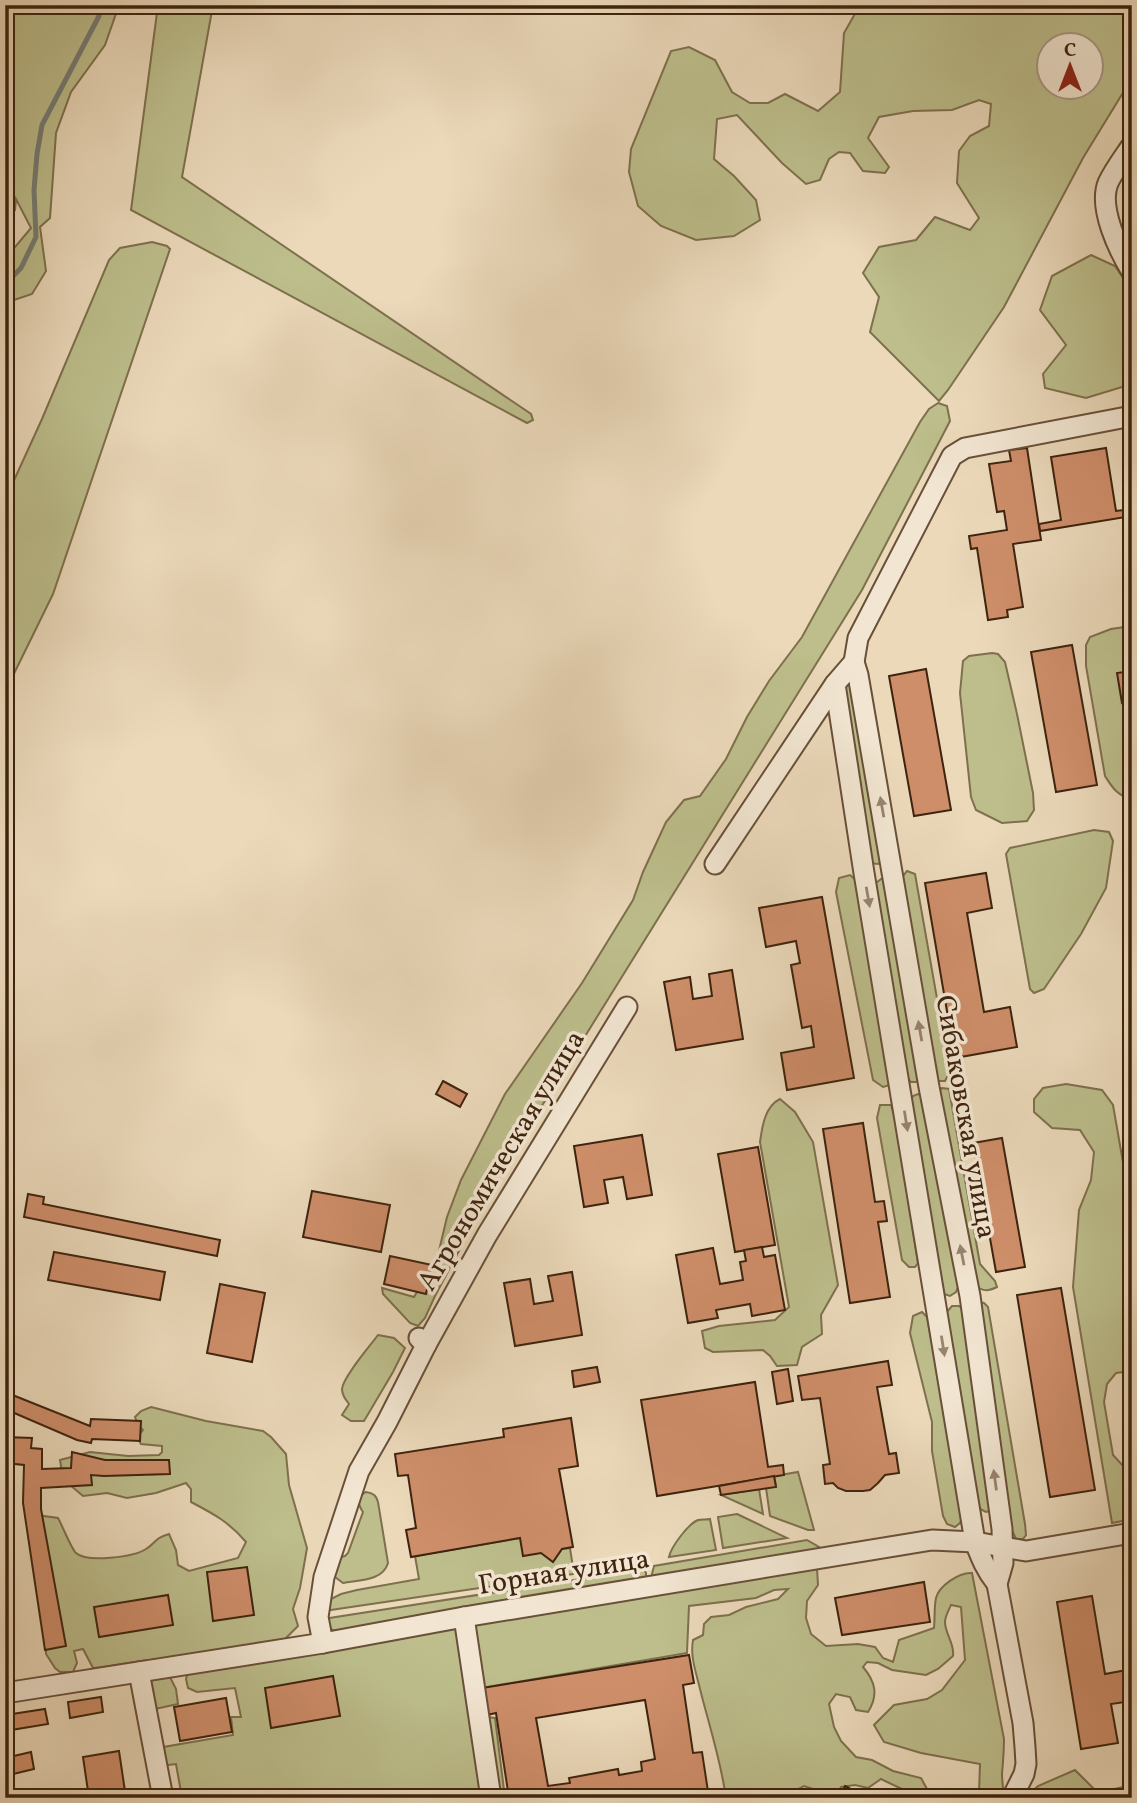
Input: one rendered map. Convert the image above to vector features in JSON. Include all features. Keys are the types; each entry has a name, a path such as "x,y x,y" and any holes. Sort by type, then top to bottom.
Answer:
{"street":[{"path":"1132,145 1108,185 1107,203 1111,229 1132,272"},
{"path":"715,864 835,684 854,662 858,638 952,456 965,448 1132,416"},
{"name":"Сибаковская улица","path":"854,662 929,1087 970,1296 1002,1529 1003,1563 997,1584 1023,1723 1026,1764 1012,1798"},
{"name":"Сибаковская улица","path":"835,684 975,1542 987,1571 997,1584"},
{"name":"Агрономическая улица","path":"323,1643 318,1617 324,1577 359,1471 387,1422 421,1340 627,1007"},
{"name":"Горная улица","path":"5,1693 323,1643 464,1617 932,1540 975,1542 1026,1552 1132,1532"},
{"path":"464,1617 491,1798"},
{"path":"139,1672 163,1798"}],"green space":[{"path":"9,5 119,5 105,45 71,92 56,133 50,218 40,227 46,271 32,294 5,303 5,259 31,228 16,199 15,210 11,215 5,215 5,11"},
{"path":"158,5 213,5 182,177 531,414 533,420 527,423 131,210"},
{"path":"860,5 1132,5 1132,78 1083,158 1004,307 939,401 870,332 879,297 863,273 879,247 916,240 935,217 970,230 979,218 957,183 959,151 970,136 989,126 991,104 979,100 952,110 913,111 879,117 868,138 889,167 885,173 863,171 850,153 839,152 829,159 820,180 806,184 782,163 737,115 717,119 714,159 756,200 760,220 734,236 696,240 661,226 638,206 629,172 631,149 671,51 689,47 715,60 732,92 750,103 768,103 785,94 818,111 840,92 844,33"},
{"path":"152,242 170,249 53,594 5,692 5,500 109,260 120,248"},
{"path":"1091,255 1115,266 1132,291 1132,384 1086,398 1045,388 1043,374 1066,345 1040,310 1052,276"},
{"path":"938,403 947,406 950,421 862,590 502,1170 425,1318 418,1326 410,1323 383,1294 382,1288 414,1297 437,1259 447,1217 461,1180 505,1094 582,983 633,900 666,822 684,800 700,796 726,759 769,681 802,637 920,422 929,409"},
{"path":"1132,626 1132,799 1119,793 1105,776 1086,666 1086,645 1090,637 1111,629"},
{"path":"998,654 1005,662 1017,714 1033,793 1034,810 1027,821 1002,823 976,810 971,797 960,693 963,661 969,656"},
{"path":"853,681 883,860 878,864 870,863 843,684"},
{"path":"1094,830 1109,832 1113,841 1106,888 1081,934 1044,989 1034,993 1030,989 1006,854 1010,848"},
{"path":"907,871 915,874 950,1072 945,1081 935,1081 900,880"},
{"path":"850,875 858,882 890,1085 883,1087 873,1080 836,892 839,878"},
{"path":"881,879 885,879 920,1079 916,1082 911,1082 907,1077 874,888"},
{"path":"1066,1084 1102,1090 1113,1105 1125,1174 1132,1179 1132,1371 1116,1373 1107,1384 1104,1402 1113,1455 1124,1467 1132,1466 1132,1519 1112,1523 1073,1287 1079,1210 1091,1180 1094,1152 1080,1130 1052,1128 1034,1112 1034,1099 1043,1088"},
{"path":"942,1088 949,1089 980,1264 997,1287 990,1290 982,1290 973,1285 938,1093"},
{"path":"918,1094 923,1096 959,1285 956,1292 950,1296 944,1294 911,1100"},
{"path":"780,1099 795,1112 813,1142 838,1285 821,1315 822,1334 802,1347 797,1365 777,1366 763,1350 713,1352 705,1348 702,1331 719,1326 775,1320 789,1307 760,1142 768,1112"},
{"path":"880,1105 891,1105 896,1122 918,1263 915,1267 909,1267 902,1260 877,1118"},
{"path":"978,1302 988,1307 1025,1524 1026,1535 1023,1539 1016,1539 1011,1528"},
{"path":"952,1306 963,1309 993,1510 986,1512 976,1503 945,1314"},
{"path":"922,1312 927,1317 964,1514 955,1527 947,1524 943,1516 932,1451 932,1422 910,1333 913,1316"},
{"path":"378,1335 394,1338 405,1348 364,1421 351,1421 342,1415 349,1404 342,1389 352,1370"},
{"path":"151,1407 206,1421 263,1431 286,1454 289,1485 307,1548 300,1588 293,1609 298,1626 282,1642 93,1668 83,1649 74,1651 77,1663 73,1672 60,1672 46,1654 46,1619 36,1515 58,1518 74,1551 90,1558 111,1558 140,1552 169,1534 176,1550 178,1565 189,1571 238,1558 246,1542 221,1519 191,1502 191,1489 186,1483 156,1493 127,1498 107,1493 83,1496 63,1479 60,1460 90,1452 128,1456 159,1455 162,1446 141,1444 137,1437 143,1430 135,1417"},
{"path":"798,1472 814,1530 770,1516 766,1488 776,1486 774,1476"},
{"path":"759,1489 763,1514 721,1495"},
{"path":"366,1492 374,1495 378,1502 388,1563 376,1576 343,1583 331,1574 338,1558 348,1553 363,1512 359,1498"},
{"path":"737,1514 787,1538 723,1548 718,1517"},
{"path":"710,1519 716,1550 669,1557 676,1542 690,1526 698,1520"},
{"path":"520,1538 562,1549 570,1548 574,1574 324,1611 327,1601 341,1594 419,1579 415,1556"},
{"path":"807,1540 819,1547 820,1551 653,1579 654,1566"},
{"path":"817,1568 818,1585 807,1601 806,1618 811,1634 826,1646 858,1644 875,1647 883,1658 893,1662 899,1640 934,1628 936,1598 941,1589 956,1577 972,1573 1004,1739 1003,1798 975,1798 979,1793 980,1764 921,1753 884,1742 874,1725 894,1705 927,1699 942,1690 965,1660 961,1607 951,1605 945,1622 953,1656 938,1669 926,1675 892,1670 878,1663 867,1662 863,1667 874,1688 874,1700 868,1712 856,1710 850,1697 836,1694 829,1704 834,1727 841,1741 856,1757 921,1778 927,1789 920,1798 906,1798 904,1790 881,1779 868,1788 855,1785 841,1787 834,1798 811,1798 813,1789 804,1786 781,1798 726,1798 694,1664 693,1640 703,1635 704,1624 711,1617 729,1615 746,1607 778,1599 788,1589 774,1590 756,1598 689,1606 687,1653 481,1688 487,1717 495,1718 505,1798 182,1798 176,1764 160,1766 150,1679 170,1677 176,1689 178,1704 155,1709 163,1747 233,1735 231,1717 241,1717 235,1688 197,1692 188,1688 188,1672"},
{"path":"644,1569 646,1580 335,1631 330,1629 323,1619"},
{"path":"1075,1770 1103,1798 1025,1798 1038,1786"},
{"path":"1132,1785 1132,1798 1113,1798 1105,1791"}],"building":[{"path":"1027,448 1041,540 1013,544 1023,607 1007,610 1008,617 988,620 977,548 971,549 969,536 1007,530 1004,511 997,512 989,464 1011,461 1009,450"},
{"path":"1106,448 1116,511 1132,509 1132,516 1040,531 1039,524 1061,520 1051,457"},
{"path":"1072,645 1097,785 1056,792 1031,652"},
{"path":"926,669 951,810 914,816 889,676"},
{"path":"1132,671 1132,701 1122,703 1117,673"},
{"path":"986,873 992,908 967,913 984,1012 1010,1007 1017,1047 955,1058 925,883"},
{"path":"822,897 854,1078 787,1090 781,1053 814,1047 811,1026 802,1028 791,965 800,963 796,941 766,947 759,908"},
{"path":"732,970 743,1039 676,1050 664,982 690,977 693,999 712,996 709,974"},
{"path":"443,1081 467,1094 460,1107 436,1094"},
{"path":"863,1123 875,1202 884,1201 887,1221 878,1222 890,1297 850,1303 823,1129"},
{"path":"642,1135 652,1195 627,1199 623,1177 604,1180 608,1203 584,1207 574,1146"},
{"path":"1002,1138 1025,1267 996,1272 973,1143"},
{"path":"758,1147 775,1245 735,1252 718,1154"},
{"path":"312,1191 390,1205 381,1252 303,1237"},
{"path":"28,1194 44,1197 43,1204 220,1240 217,1256 24,1217"},
{"path":"762,1247 764,1257 775,1255 785,1310 752,1316 750,1304 716,1310 718,1318 688,1323 676,1255 713,1248 720,1284 743,1280 740,1262 746,1261 744,1250"},
{"path":"54,1252 165,1272 160,1300 48,1280"},
{"path":"390,1256 432,1265 426,1294 384,1284"},
{"path":"572,1272 582,1335 515,1346 504,1283 530,1279 534,1304 553,1301 548,1276"},
{"path":"220,1284 265,1293 252,1362 207,1353"},
{"path":"1061,1288 1095,1490 1050,1497 1017,1295"},
{"path":"888,1361 892,1385 877,1387 889,1454 896,1453 899,1473 885,1475 870,1490 846,1491 833,1483 825,1484 823,1465 830,1464 820,1398 802,1400 798,1376"},
{"path":"597,1367 600,1382 574,1387 572,1371"},
{"path":"788,1369 793,1401 777,1404 772,1372"},
{"path":"755,1382 768,1467 783,1465 784,1475 657,1496 641,1400"},
{"path":"1132,1391 1132,1428 1130,1428 1124,1392"},
{"path":"5,1392 90,1426 91,1419 141,1421 140,1441 92,1439 91,1443 77,1440 5,1409"},
{"path":"571,1418 578,1466 559,1469 573,1547 562,1549 553,1562 541,1553 523,1556 520,1538 411,1557 406,1530 416,1528 408,1475 398,1476 395,1454 504,1437 503,1429"},
{"path":"5,1437 32,1438 31,1448 42,1449 42,1469 71,1468 72,1452 105,1460 169,1460 170,1474 91,1475 92,1485 41,1488 41,1509 66,1646 45,1650 23,1503 24,1465 5,1463"},
{"path":"774,1476 776,1487 721,1495 719,1486"},
{"path":"247,1567 254,1615 213,1621 207,1572"},
{"path":"924,1582 930,1622 842,1635 835,1598"},
{"path":"168,1595 173,1625 99,1637 94,1607"},
{"path":"1092,1596 1105,1674 1132,1669 1132,1701 1111,1704 1118,1743 1081,1749 1057,1602"},
{"path":"5,1597 14,1648 5,1649"},
{"path":"689,1655 694,1683 683,1685 693,1753 702,1752 709,1798 509,1798 496,1713 487,1715 482,1688","holes":["645,1700 655,1759 641,1762 642,1771 619,1775 618,1769 569,1778 570,1783 548,1786 536,1718"]},
{"path":"333,1676 340,1716 271,1728 265,1688"},
{"path":"101,1697 103,1712 70,1718 68,1702"},
{"path":"226,1698 232,1732 180,1741 174,1707"},
{"path":"45,1709 48,1724 5,1731 5,1715"},
{"path":"119,1751 126,1798 89,1798 83,1757"},
{"path":"31,1752 34,1769 5,1776 5,1758"},
{"path":"845,1786 867,1798 839,1798"}],"waterway":[{"path":"5,284 21,268 36,237 34,190 42,125 99,16 101,5"}]}
